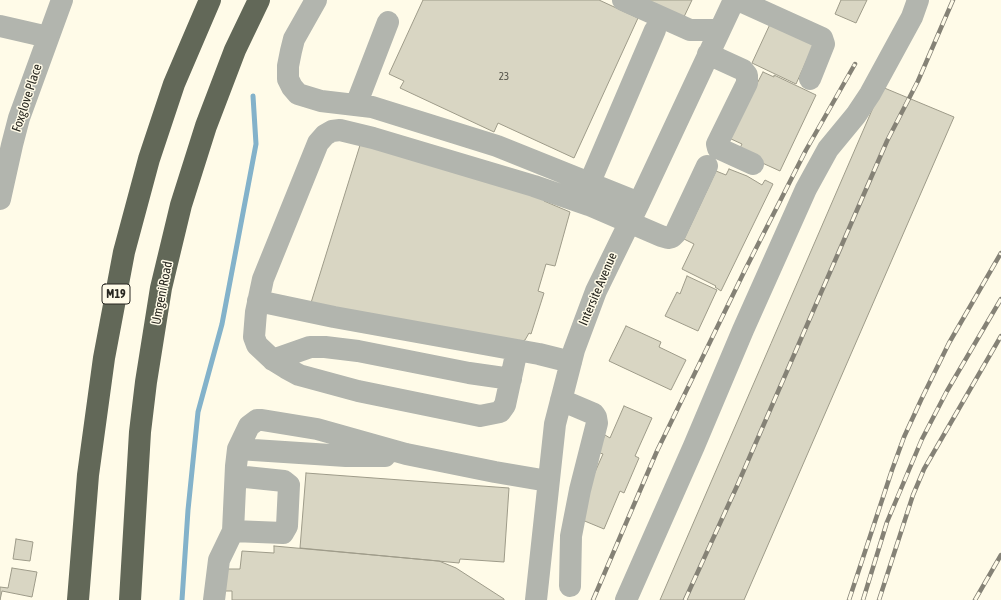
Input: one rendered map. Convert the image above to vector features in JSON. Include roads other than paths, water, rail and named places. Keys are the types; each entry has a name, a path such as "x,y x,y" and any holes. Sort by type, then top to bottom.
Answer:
{"highway":[{"name":"M19","path":"78,600 88,475 104,358 124,252 149,159 174,84 210,0"},
{"name":"Umgeni Road","path":"130,600 140,432 146,382 161,288 182,205 206,126 235,50 259,0"},
{"path":"140,432 140,600"}],"street":[{"name":"Foxglove Place","path":"0,199 19,118 62,0"},
{"path":"316,0 294,39 288,66 288,79 298,94 321,101 372,107 497,146 639,202"},
{"path":"622,0 690,30 720,30"},
{"name":"Intersite Avenue","path":"536,600 555,424 571,362 588,309 734,0"},
{"path":"738,0 822,38 824,44 810,79"},
{"path":"626,600 743,330 806,190 828,149 856,115 870,94 912,17 918,0"},
{"path":"356,105 388,22"},
{"path":"0,26 48,37"},
{"path":"590,182 655,30"},
{"path":"708,54 743,70 747,75 747,83 717,144 718,148 753,164"},
{"path":"517,350 505,405 500,412 480,416 358,392 299,375 273,360 257,345 254,337 256,312 263,279 318,143 325,135 332,131 340,130 373,138 534,186 589,205 668,238 675,234 707,166"},
{"path":"258,301 334,317 539,354 571,362"},
{"path":"273,360 310,347 325,347 358,351 511,379"},
{"path":"561,400 594,414 597,423 580,490 571,536 570,586"},
{"path":"214,600 221,552 231,537 233,531 238,449 249,426 253,422 262,420 317,429 406,454 548,481"},
{"path":"238,449 377,457 406,454"},
{"path":"233,531 283,533 286,526 289,485 284,481 236,476"}],"waterway":[{"path":"182,600 188,510 198,412 222,324 256,144 253,96"}],"railway":[{"path":"685,600 737,486 887,141 918,81 953,0"},
{"path":"593,600 657,451 745,270 806,150 855,64"},
{"path":"849,600 904,437 949,343 1001,253"},
{"path":"863,600 887,522 922,439 947,391 1001,299"},
{"path":"879,600 913,495 924,469 1001,336"},
{"path":"975,600 1001,555"}]}
